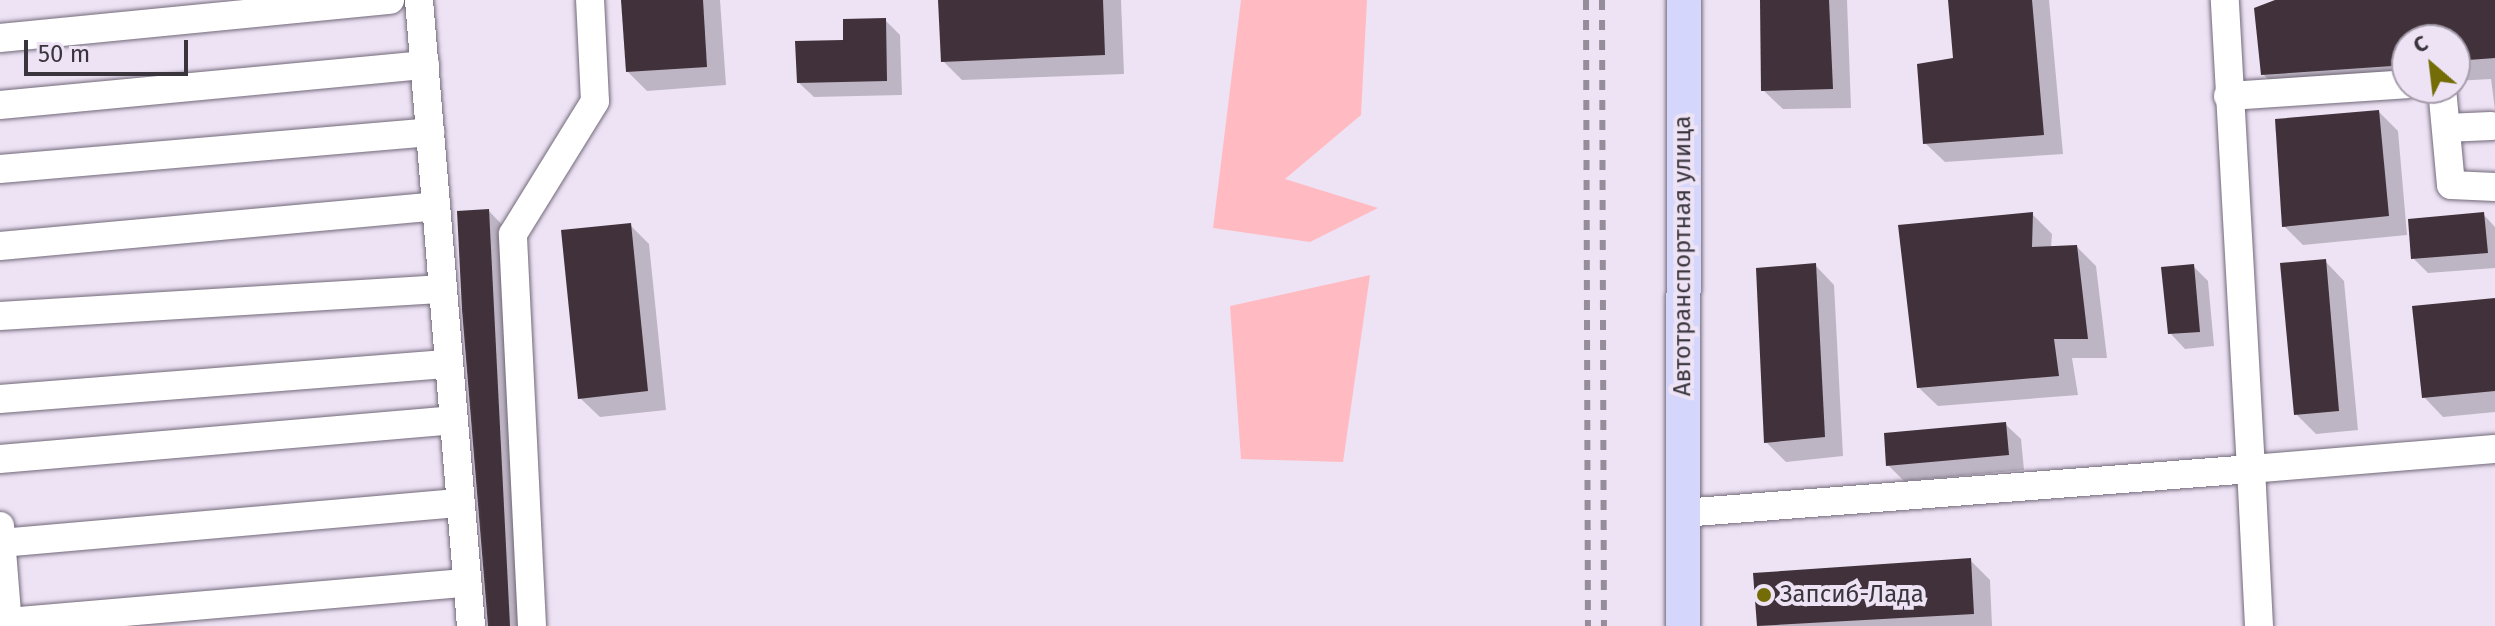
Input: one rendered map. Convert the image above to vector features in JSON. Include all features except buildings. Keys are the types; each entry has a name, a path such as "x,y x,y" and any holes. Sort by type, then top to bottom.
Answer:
{"main road":[{"name":"Автотранспортная улица","path":"1683,626 1684,0"}],"lane":[{"path":"0,38 390,0"},
{"path":"419,0 471,626"},
{"path":"532,626 513,234 595,101 590,0"},
{"path":"2225,0 2259,626"},
{"path":"0,105 425,65"},
{"path":"2228,96 2391,85"},
{"path":"2444,104 2451,185 2495,187"},
{"path":"2446,128 2491,126"},
{"path":"0,169 430,132"},
{"path":"0,246 436,206"},
{"path":"0,316 443,289"},
{"path":"0,399 449,364"},
{"path":"0,459 446,421"},
{"path":"1682,513 2495,449"},
{"path":"460,503 1,535 8,624 467,583"}],"shaded area":[{"path":"1241,0 1367,0 1361,115 1285,179 1378,208 1310,242 1213,228"},
{"path":"1370,275 1343,462 1241,459 1230,306"}],"railway":[{"path":"1586,0 1588,626"},
{"path":"1602,0 1604,626"}],"place":[{"name":"Запсиб-Лада","path":"1764,595"}]}
